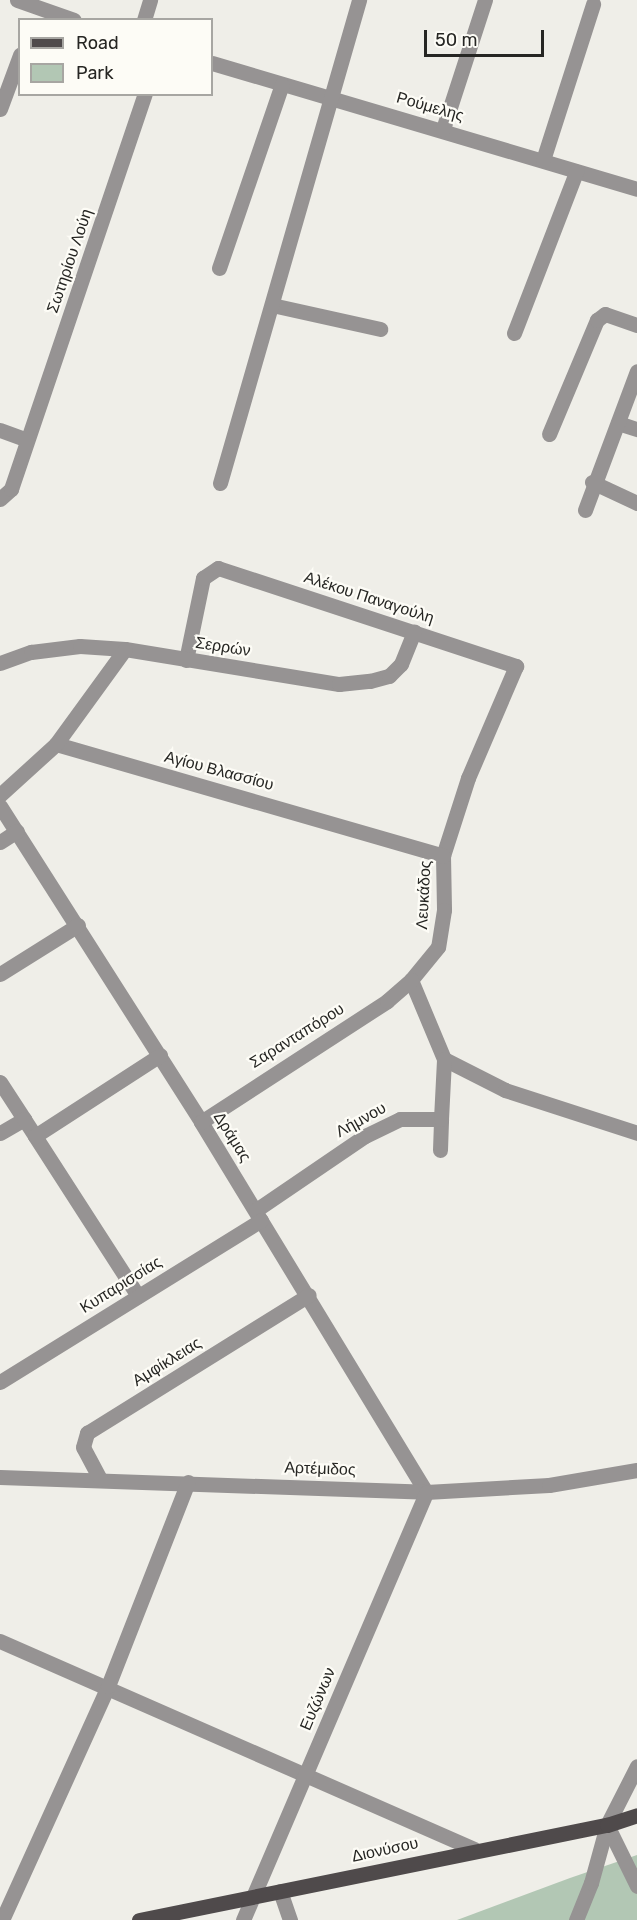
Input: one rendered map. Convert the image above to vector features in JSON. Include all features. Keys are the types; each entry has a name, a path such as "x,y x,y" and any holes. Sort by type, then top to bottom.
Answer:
{"main road":[{"name":"Διονύσου","path":"140,1920 474,1849 607,1825 637,1815"}],"street":[{"path":"16,0 34,13 63,18"},
{"path":"145,18 150,0"},
{"path":"220,483 359,0"},
{"path":"443,129 485,0"},
{"path":"543,160 594,4"},
{"path":"0,109 18,60"},
{"name":"Ρούμελης","path":"213,63 443,129 637,189"},
{"path":"219,268 282,84"},
{"name":"Σωτηρίου Λούη","path":"0,499 11,489 25,438 85,276 144,96"},
{"path":"514,333 576,172"},
{"path":"272,305 380,329"},
{"path":"549,434 597,320 604,314 637,325"},
{"path":"585,510 592,482 618,423 637,371"},
{"path":"618,423 637,429"},
{"path":"0,430 25,438"},
{"path":"592,482 637,503"},
{"name":"Αλέκου Παναγούλη","path":"186,660 203,578 210,571 218,568 516,666"},
{"name":"Σερρών","path":"0,663 31,652 61,648 125,649 339,684 370,681 389,676 401,664 414,631"},
{"path":"0,795 56,744 125,649"},
{"name":"Λευκάδος","path":"411,980 438,947 444,910 443,856 468,778 516,666"},
{"name":"Αγίου Βλασσίου","path":"56,744 298,811 443,856"},
{"name":"Δράμας","path":"0,806 160,1055 309,1296 426,1492"},
{"path":"0,842 17,831"},
{"path":"0,974 78,925"},
{"path":"411,980 444,1059 440,1150"},
{"name":"Σαρανταπόρου","path":"201,1122 387,1001 411,980"},
{"path":"35,1136 160,1055"},
{"path":"444,1059 505,1090 637,1133"},
{"path":"0,1082 138,1296"},
{"path":"0,1132 24,1119"},
{"name":"Λήμνου","path":"259,1215 365,1136 400,1119 441,1119"},
{"name":"Κυπαρισσίας","path":"0,1382 138,1296 259,1215"},
{"name":"Αμφίκλειας","path":"100,1479 83,1446 87,1433 309,1296"},
{"name":"Αρτέμιδος","path":"0,1477 426,1492 549,1485 637,1470"},
{"path":"2,1920 108,1686 188,1482"},
{"name":"Ευζώνων","path":"243,1920 426,1492"},
{"path":"0,1641 108,1686 474,1849"},
{"path":"576,1920 591,1883 607,1825 637,1766"},
{"path":"607,1825 637,1886"},
{"path":"280,1891 290,1920"}],"green space":[{"path":"637,1855 637,1920 457,1920 570,1878"}]}
